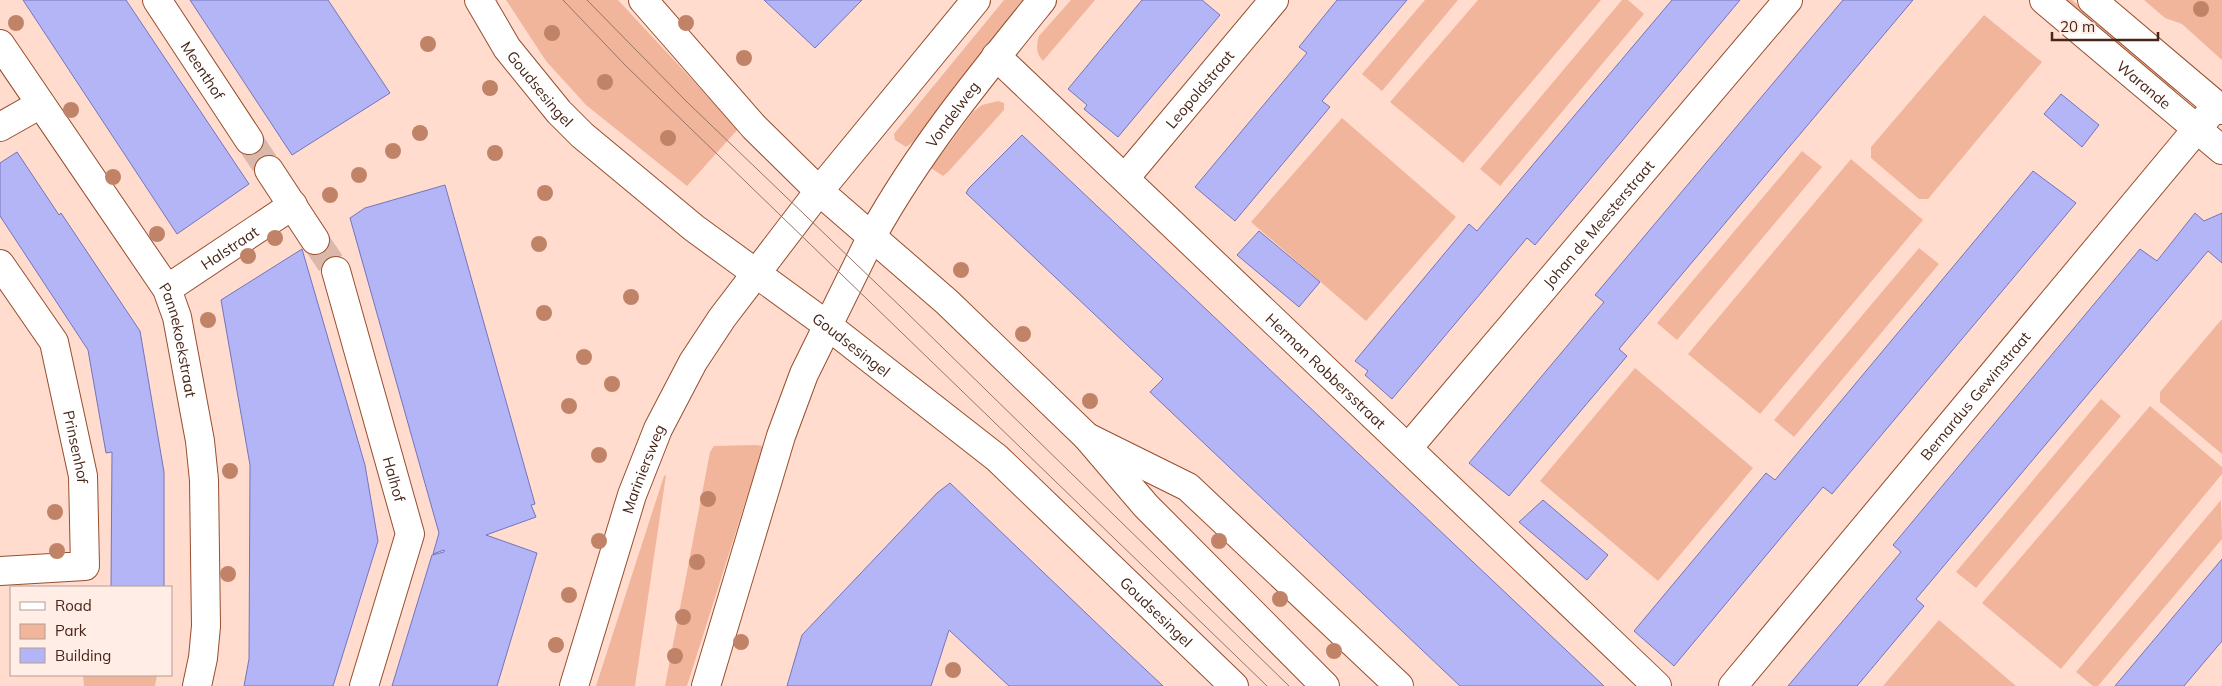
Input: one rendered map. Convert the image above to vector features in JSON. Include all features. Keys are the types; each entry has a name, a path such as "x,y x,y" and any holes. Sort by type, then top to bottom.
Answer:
{"street":[{"name":"Meenthof","path":"157,0 249,140"},
{"name":"Goudsesingel","path":"479,0 507,48 538,87 582,135 694,228 827,325 997,458 1234,686"},
{"path":"643,0 754,127 819,190 947,302 1087,437 1146,506 1325,686"},
{"name":"Vondelweg","path":"827,325 899,187 996,56 1042,0"},
{"name":"Leopoldstraat","path":"1124,178 1274,0"},
{"name":"Johan de Meesterstraat","path":"1408,448 1788,0"},
{"name":"Warande","path":"2044,0 2222,150"},
{"name":"Warande","path":"2092,0 2219,108"},
{"path":"819,190 965,4"},
{"name":"Pannekoekstraat","path":"0,44 39,105 167,289 177,317 200,441 204,480 206,626 198,686"},
{"name":"Herman Robbersstraat","path":"996,56 1657,686"},
{"path":"0,127 39,105"},
{"name":"Bernardus Gewinstraat","path":"1733,686 2197,129 2219,108"},
{"path":"269,170 315,240"},
{"name":"Mariniersweg","path":"574,686 632,495 658,429 693,362 722,318 819,190"},
{"name":"Halstraat","path":"167,289 293,205"},
{"name":"Prinsenhof","path":"0,264 54,342 83,476 85,566 0,571"},
{"name":"Halhof","path":"336,271 410,534 364,686"},
{"path":"706,686 781,436 804,374 827,325"},
{"path":"1087,437 1188,487 1400,686"}],"green space":[{"path":"506,0 618,0 738,129 687,186 586,105 546,61"},
{"path":"1004,0 1026,0 913,142 906,147 895,140 894,134"},
{"path":"1071,0 1095,0 1043,61 1037,49 1039,36"},
{"path":"1425,0 1458,0 1382,91 1362,74"},
{"path":"1478,0 1601,0 1463,163 1390,102"},
{"path":"1622,0 1628,0 1644,14 1500,186 1480,169"},
{"path":"2058,0 2072,0 2173,85 2176,90 2174,93"},
{"path":"2144,0 2222,0 2222,60 2182,24 2165,18"},
{"path":"1984,15 2042,62 1928,199 1919,199 1871,158 1871,147"},
{"path":"998,101 1004,103 1004,110 948,172 943,176 931,168 973,112 982,105"},
{"path":"1342,118 1456,217 1366,321 1251,222"},
{"path":"1802,151 1822,167 1677,340 1657,323"},
{"path":"1851,159 1923,220 1760,414 1688,354"},
{"path":"1919,248 1939,264 1794,437 1774,420"},
{"path":"2222,319 2222,454 2160,402 2160,392"},
{"path":"1635,368 1753,468 1658,581 1540,481"},
{"path":"2101,399 2121,416 1976,588 1956,572"},
{"path":"2150,406 2222,467 2222,474 2061,669 1982,603"},
{"path":"714,446 763,446 687,686 665,686 710,452"},
{"path":"666,475 635,686 596,686 664,476"},
{"path":"2221,500 2222,539 2098,686 2093,686 2076,672"},
{"path":"1939,620 2016,686 1883,686"},
{"path":"83,676 157,676 155,686 84,686"}],"building":[{"path":"23,0 126,0 249,184 177,234"},
{"path":"190,0 328,0 390,93 292,155"},
{"path":"764,0 862,0 815,48"},
{"path":"1142,0 1202,0 1220,15 1118,137 1084,109 1087,105 1068,89"},
{"path":"1337,0 1407,0 1322,101 1330,107 1235,221 1195,187 1307,53 1299,47"},
{"path":"1672,0 1740,0 1535,245 1527,238 1392,399 1365,375 1368,371 1355,361 1469,224 1477,231"},
{"path":"1843,0 1913,0 1619,349 1627,356 1509,496 1469,463 1604,302 1595,295"},
{"path":"2061,94 2099,125 2082,147 2044,114"},
{"path":"1022,135 1604,686 1460,686 1150,392 1163,379 966,193"},
{"path":"17,152 59,215 61,213 140,331 164,472 164,586 111,586 112,452 106,453 88,350 0,216 0,163"},
{"path":"2033,171 2076,203 1832,494 1823,487 1674,666 1634,631 1766,473 1775,480"},
{"path":"445,185 535,504 531,505 536,517 486,535 537,553 497,686 392,686 432,555 444,552 444,550 433,554 439,533 350,218 365,208"},
{"path":"2195,213 2204,221 2222,213 2222,263 2208,251 1916,599 1924,606 1857,686 1788,686 1901,552 1893,545 2140,249 2157,261"},
{"path":"1259,231 1320,282 1299,307 1237,255"},
{"path":"302,249 365,465 378,541 333,686 244,686 249,659 250,465 221,300"},
{"path":"950,483 1163,686 1009,686 949,630 931,686 787,686 802,635 937,493"},
{"path":"1543,500 1608,555 1587,580 1519,522"},
{"path":"2222,559 2222,641 2184,686 2115,686"}],"tunnel":[{"path":"249,140 269,170"},
{"path":"315,240 336,271"}],"tram line":[{"path":"563,0 626,66 1267,686"},
{"path":"587,0 687,102 901,307 1289,686"}]}
